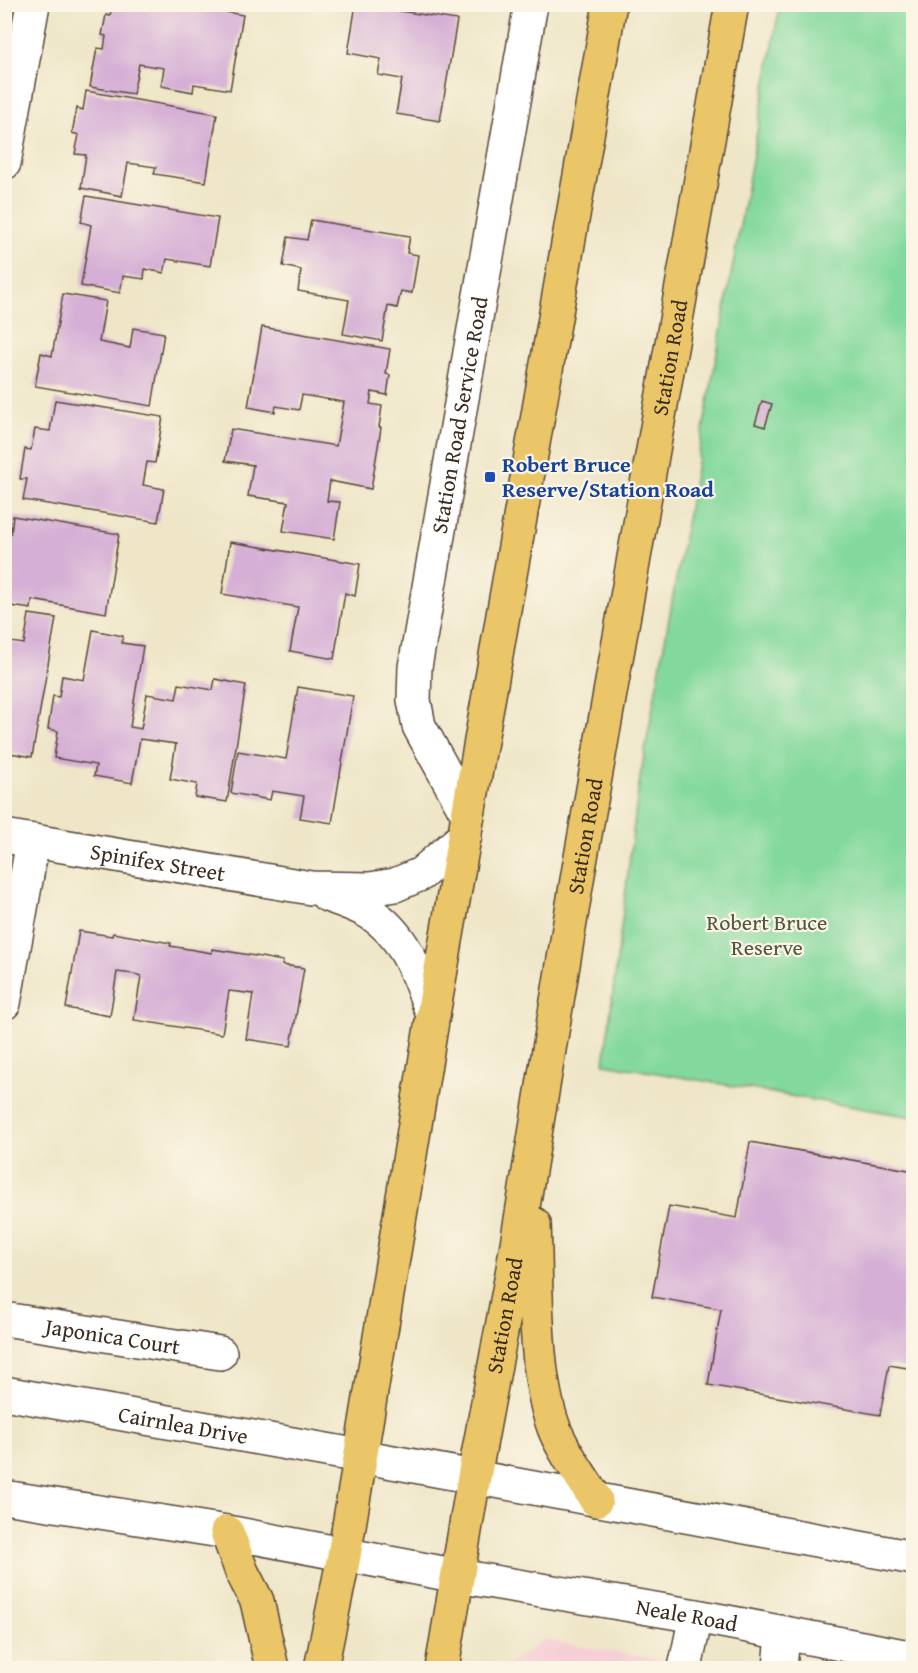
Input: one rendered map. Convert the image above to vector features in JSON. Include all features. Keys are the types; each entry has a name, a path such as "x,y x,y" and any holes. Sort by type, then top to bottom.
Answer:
{"main road":[{"path":"321,1668 344,1556 433,1015 610,4"},
{"name":"Station Road","path":"442,1668 580,862 732,4"},
{"path":"531,1157 540,1356 547,1398 555,1429 596,1500"},
{"path":"227,1532 256,1601 272,1668"}],"street":[{"path":"4,163 33,4"},
{"name":"Station Road Service Road","path":"466,826 419,726 414,700 415,667 531,4"},
{"name":"Spinifex Street","path":"19,838 311,888 370,889 395,885 421,874 466,826"},
{"path":"4,1003 19,838"},
{"name":"Spinifex Street","path":"311,888 370,913 392,930 412,961 433,1015"},
{"name":"Japonica Court","path":"14,1321 220,1353"},
{"name":"Cairnlea Drive","path":"4,1393 474,1477"},
{"path":"474,1477 914,1558"},
{"path":"4,1497 227,1532 344,1556"},
{"name":"Neale Road","path":"344,1556 696,1616 914,1658"},
{"path":"685,1668 696,1616"},
{"path":"780,1668 783,1634"}],"shaded area":[{"path":"543,1640 711,1668 504,1668"}],"green space":[{"name":"Robert Bruce Reserve","path":"780,5 913,5 913,1117 604,1064 639,784"}],"building":[{"path":"112,4 180,4 243,15 230,90 194,84 193,92 161,86 164,68 139,64 133,94 90,87 97,48 104,49 106,36 102,35 106,15 110,16"},
{"path":"356,4 457,20 440,121 396,114 402,79 378,75 381,59 348,53"},
{"path":"401,4 447,4 445,13"},
{"path":"86,91 217,114 206,182 154,174 156,167 128,163 122,196 81,188 86,155 75,154 79,135 72,133 77,108 83,110"},
{"path":"86,196 218,218 210,266 167,259 164,273 145,269 144,279 123,276 120,293 81,286 91,225 81,222"},
{"path":"311,220 410,236 407,253 418,255 412,293 401,291 397,308 388,306 382,341 343,334 349,300 298,291 301,270 283,266 288,237 307,240"},
{"path":"63,294 106,301 99,342 130,348 133,328 164,333 152,406 35,386 41,353 52,356"},
{"path":"262,327 390,349 386,374 390,375 387,395 372,392 370,404 382,406 379,427 381,428 371,489 330,481 327,501 340,502 334,539 283,531 288,502 248,496 253,465 225,461 231,429 336,446 344,402 302,395 299,410 276,406 275,412 248,407"},
{"path":"55,400 163,417 155,463 147,462 143,485 164,489 158,522 23,500 27,479 20,479 25,449 31,450 35,429 50,431"},
{"path":"762,401 772,404 765,427 755,424"},
{"path":"13,516 119,534 106,613 32,600 31,609 4,605 4,567 7,551 4,550 4,531 11,533"},
{"path":"230,542 360,564 355,596 345,593 334,659 290,651 298,607 222,594"},
{"path":"29,614 56,618 32,757 10,753 10,759 4,758 4,641 24,644"},
{"path":"93,630 123,636 122,643 143,646 130,727 141,729 147,694 176,699 179,684 213,690 215,679 246,685 227,802 195,797 197,784 170,779 176,744 140,739 132,783 94,776 96,765 54,758 58,731 48,729 53,696 59,697 62,676 84,680"},
{"path":"298,687 353,696 332,823 300,818 304,796 272,791 270,800 231,793 238,751 286,759"},
{"path":"79,931 112,936 113,933 212,953 212,949 244,954 283,961 282,965 304,968 291,1046 246,1039 253,994 229,991 222,1034 134,1020 141,976 134,974 117,972 110,1016 66,1008"},
{"path":"750,1142 914,1171 914,1369 889,1365 880,1415 708,1385 721,1309 652,1297 669,1206 737,1218"}],"place":[{"name":"Robert Bruce Reserve/Station Road","path":"490,477"}]}
